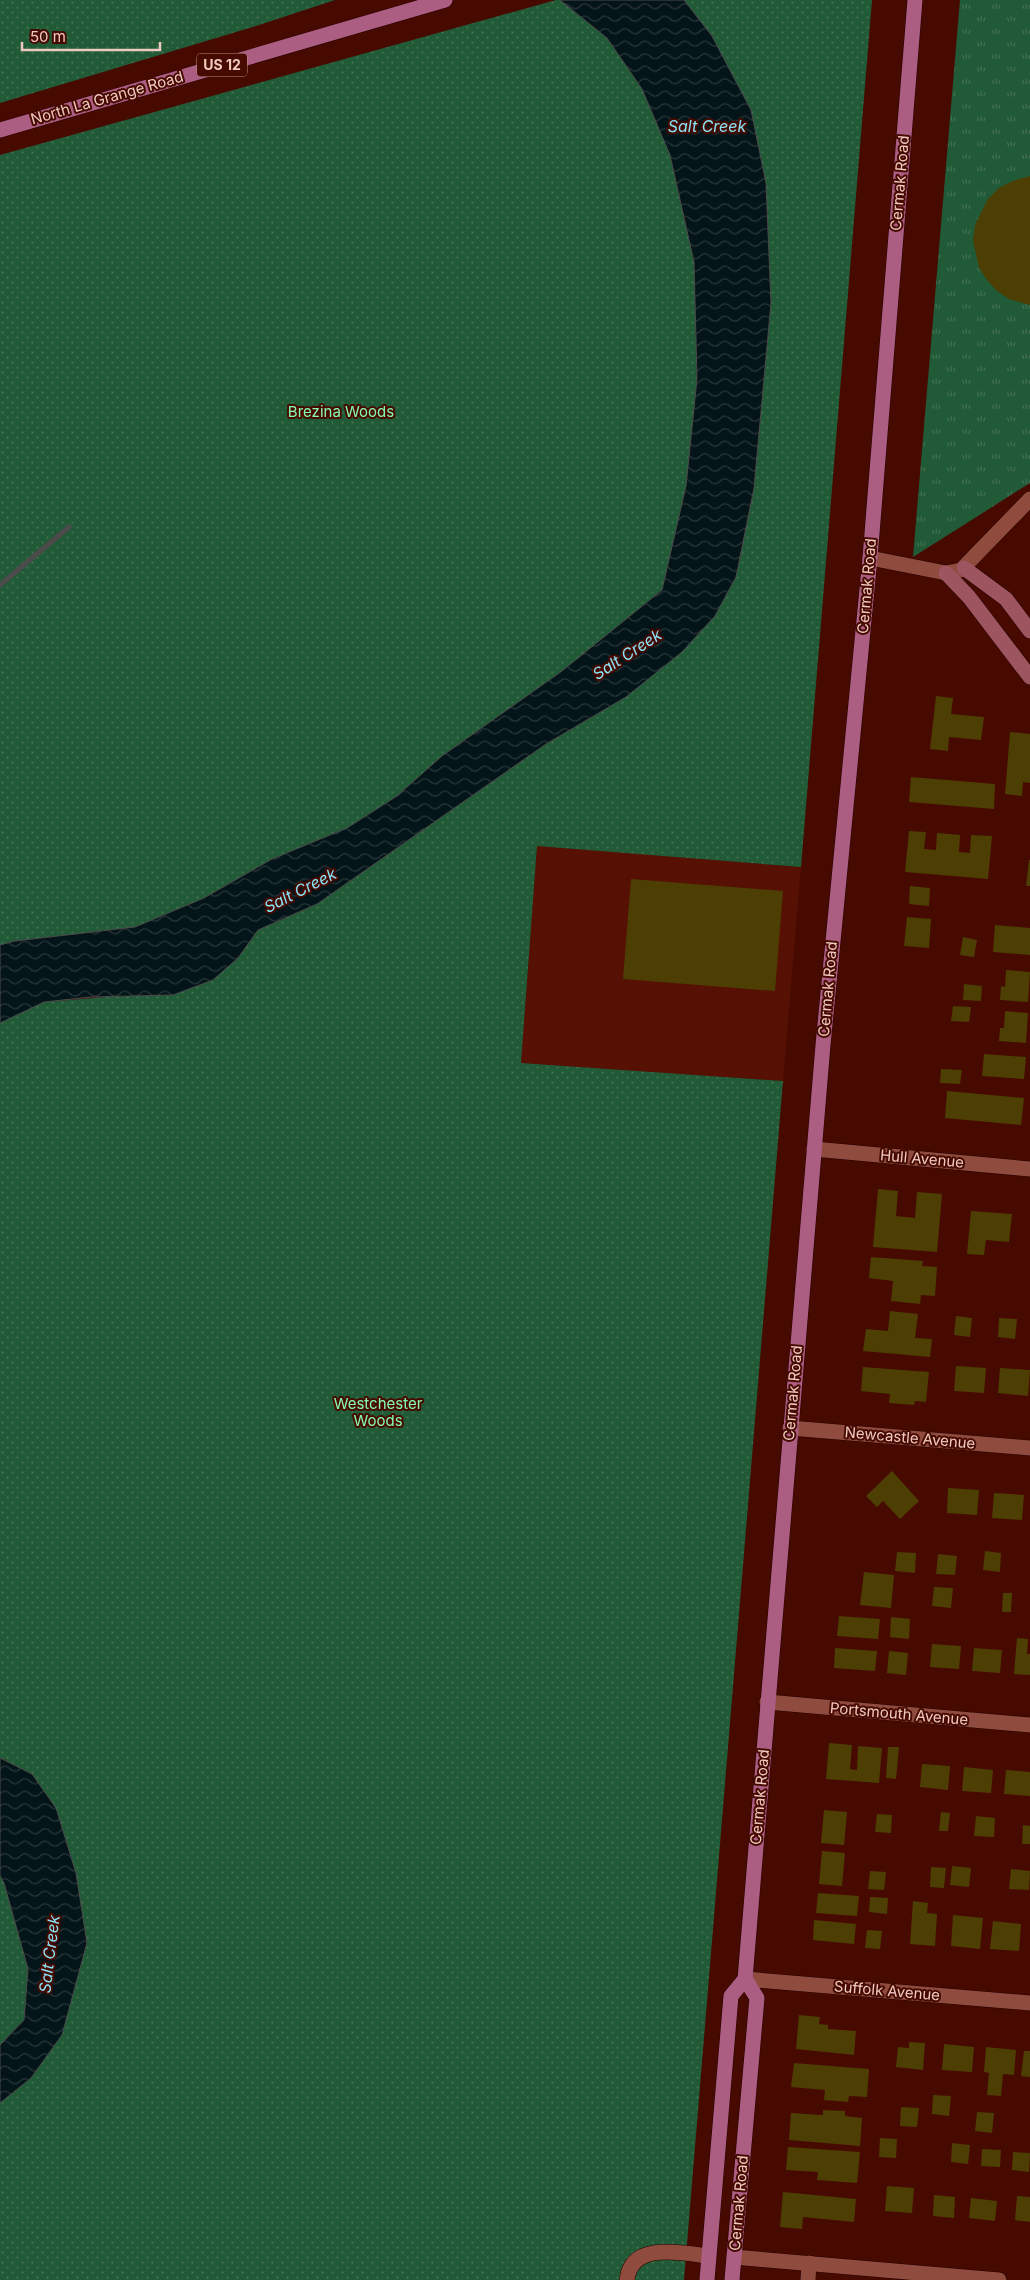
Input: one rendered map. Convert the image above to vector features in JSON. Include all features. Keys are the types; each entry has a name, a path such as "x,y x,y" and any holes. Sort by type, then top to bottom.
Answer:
{"main road":[{"name":"North La Grange Road","path":"0,130 445,0"},
{"name":"Cermak Road","path":"707,2280 731,1996 745,1979 814,1149 870,558 915,0"},
{"name":"Cermak Road","path":"732,2280 757,1998 745,1979"}],"street":[{"path":"870,558 946,573 964,568 1030,499"},
{"path":"964,568 1006,599 1030,631"},
{"path":"946,573 969,597 1030,676"},
{"name":"Hull Avenue","path":"814,1149 1030,1169"},
{"name":"Newcastle Avenue","path":"790,1428 1030,1448"},
{"name":"Portsmouth Avenue","path":"767,1702 1030,1725"},
{"name":"Suffolk Avenue","path":"745,1979 1030,2003"},
{"name":"Cermak Road","path":"628,2280 628,2274 637,2259 654,2252 670,2251 708,2256"},
{"path":"734,2257 1000,2280"},
{"path":"808,2280 809,2263"}],"shaded area":[{"path":"537,845 801,867 783,1081 521,1063"}],"green space":[{"path":"0,0 335,0 256,26 0,103"},
{"name":"Brezina Woods","path":"560,0 607,38 642,89 670,155 694,262 697,379 686,486 662,590 562,671 442,756 397,796 347,828 272,859 204,898 135,927 15,941 0,945 0,155"},
{"name":"Westchester Woods","path":"684,0 872,0 801,867 537,846 521,1063 783,1081 684,2280 0,2280 0,2103 31,2078 87,1943 81,1910 6,1760 0,1758 0,1023 44,1002 132,995 238,958 258,930 317,904 546,744 626,697 736,577 754,488 771,303 766,183 712,36"},
{"path":"960,0 1030,0 1030,483 913,557"},
{"path":"0,1876 4,1883 28,1969 24,2020 0,2045"}],"water":[{"name":"Salt Creek","path":"560,0 684,0 712,36 751,110 766,183 771,303 754,488 736,577 715,616 682,652 626,697 546,744 317,904 258,930 238,958 213,980 173,995 91,997 44,1002 0,1023 0,945 15,941 135,927 204,898 272,859 347,828 397,796 442,756 562,671 662,590 686,486 697,379 694,262 670,155 642,89 607,38"},
{"name":"Salt Creek","path":"0,1758 32,1774 56,1808 76,1873 87,1943 62,2035 31,2078 0,2103 0,2045 24,2020 28,1969 4,1883 0,1876"}],"building":[{"path":"1030,176 1030,305 1009,299 997,291 987,280 979,268 973,240 975,225 988,199 999,188"},
{"path":"936,696 953,698 951,714 984,717 981,740 949,737 948,751 930,749"},
{"path":"1010,732 1030,734 1030,783 1023,782 1022,796 1005,794"},
{"path":"911,777 995,784 994,809 909,802"},
{"path":"909,831 926,832 924,849 936,850 937,833 960,835 959,852 970,853 971,835 992,836 988,879 905,872"},
{"path":"1029,860 1030,886 1026,886"},
{"path":"631,879 783,891 775,991 623,979"},
{"path":"910,886 930,888 929,906 909,904"},
{"path":"907,917 931,919 929,948 904,946"},
{"path":"995,925 1030,928 1030,955 993,952"},
{"path":"963,937 977,940 974,957 960,955"},
{"path":"1006,970 1030,972 1028,1002 1000,1000 1001,986 1005,987"},
{"path":"964,984 982,986 981,1001 963,1000"},
{"path":"953,1006 971,1007 969,1022 951,1021"},
{"path":"1005,1011 1028,1013 1026,1043 999,1041 1000,1028 1004,1028"},
{"path":"984,1054 1026,1057 1024,1079 982,1076"},
{"path":"941,1069 962,1070 960,1084 940,1083"},
{"path":"947,1091 1024,1098 1021,1125 945,1118"},
{"path":"878,1189 898,1191 896,1216 915,1218 917,1192 942,1194 937,1252 873,1247"},
{"path":"971,1211 1012,1214 1009,1242 986,1240 984,1255 967,1254"},
{"path":"871,1257 923,1261 922,1266 937,1267 935,1296 921,1295 920,1304 891,1301 893,1281 869,1278"},
{"path":"890,1311 918,1314 915,1338 932,1339 930,1357 863,1351 866,1329 888,1331"},
{"path":"956,1316 972,1318 970,1337 954,1335"},
{"path":"999,1318 1017,1319 1015,1339 998,1337"},
{"path":"956,1366 986,1368 984,1393 954,1391"},
{"path":"863,1367 929,1372 926,1402 915,1401 914,1405 889,1403 890,1394 861,1391"},
{"path":"1000,1368 1030,1370 1028,1396 998,1393"},
{"path":"892,1471 919,1501 900,1519 883,1501 877,1507 866,1496"},
{"path":"948,1488 979,1490 977,1515 947,1513"},
{"path":"994,1493 1024,1495 1022,1520 992,1518"},
{"path":"985,1551 1001,1553 1000,1572 983,1570"},
{"path":"897,1552 916,1553 915,1573 895,1571"},
{"path":"938,1554 957,1556 955,1575 936,1574"},
{"path":"864,1572 894,1575 891,1608 860,1605"},
{"path":"934,1587 953,1588 951,1608 932,1606"},
{"path":"1003,1593 1012,1593 1011,1612 1002,1612"},
{"path":"839,1616 880,1619 878,1639 837,1636"},
{"path":"891,1617 910,1619 909,1639 890,1637"},
{"path":"1017,1638 1028,1639 1027,1654 1030,1654 1030,1675 1014,1674"},
{"path":"932,1644 961,1646 959,1669 930,1667"},
{"path":"835,1648 877,1651 875,1671 834,1668"},
{"path":"974,1648 1002,1650 1000,1673 972,1671"},
{"path":"889,1651 908,1653 906,1675 887,1673"},
{"path":"829,1743 852,1745 850,1769 857,1770 858,1746 882,1748 879,1783 826,1779"},
{"path":"888,1747 899,1747 896,1779 886,1778"},
{"path":"922,1764 950,1766 948,1790 920,1787"},
{"path":"964,1767 993,1770 991,1793 962,1791"},
{"path":"1006,1770 1030,1772 1030,1796 1004,1794"},
{"path":"824,1810 847,1812 844,1845 821,1843"},
{"path":"941,1812 950,1813 948,1831 939,1831"},
{"path":"877,1814 892,1815 891,1833 875,1832"},
{"path":"976,1816 995,1818 994,1837 974,1836"},
{"path":"1023,1825 1030,1826 1030,1844 1022,1844"},
{"path":"822,1851 845,1853 842,1886 819,1884"},
{"path":"952,1866 971,1868 969,1887 950,1885"},
{"path":"931,1867 946,1868 944,1888 930,1887"},
{"path":"1011,1869 1030,1871 1029,1890 1009,1889"},
{"path":"870,1871 886,1872 884,1890 868,1889"},
{"path":"818,1893 859,1896 857,1916 816,1913"},
{"path":"870,1897 888,1898 887,1914 869,1912"},
{"path":"913,1901 928,1903 927,1913 937,1914 935,1946 910,1944"},
{"path":"953,1915 983,1918 980,1949 951,1946"},
{"path":"814,1920 856,1924 854,1944 813,1940"},
{"path":"993,1921 1021,1924 1019,1951 990,1949"},
{"path":"867,1930 882,1931 880,1949 865,1948"},
{"path":"799,2015 820,2017 819,2024 828,2025 828,2029 856,2031 854,2055 796,2049"},
{"path":"909,2042 925,2043 923,2070 896,2067 898,2047 909,2048"},
{"path":"944,2044 974,2047 972,2072 942,2070"},
{"path":"986,2047 1016,2050 1014,2075 1003,2074 1001,2096 987,2095 989,2073 984,2072"},
{"path":"1024,2051 1030,2051 1030,2077 1021,2076"},
{"path":"794,2063 869,2069 867,2097 849,2096 848,2102 824,2100 825,2090 791,2087"},
{"path":"933,2095 951,2096 949,2116 932,2114"},
{"path":"901,2107 919,2108 917,2127 900,2126"},
{"path":"823,2110 845,2111 845,2116 862,2118 860,2146 789,2140 791,2113 823,2115"},
{"path":"977,2112 994,2113 992,2133 975,2131"},
{"path":"880,2138 897,2139 896,2158 879,2157"},
{"path":"952,2143 970,2145 968,2164 951,2162"},
{"path":"788,2147 860,2152 857,2183 817,2180 818,2172 786,2170"},
{"path":"982,2149 1001,2150 1000,2167 981,2166"},
{"path":"1013,2152 1030,2153 1029,2172 1012,2170"},
{"path":"887,2186 914,2188 912,2213 885,2211"},
{"path":"783,2192 856,2199 854,2222 803,2217 802,2229 780,2227"},
{"path":"934,2195 955,2197 954,2218 933,2216"},
{"path":"1017,2196 1030,2197 1030,2222 1015,2220"},
{"path":"971,2198 997,2201 995,2221 969,2218"}],"waterway":[{"path":"0,585 69,527"}]}
